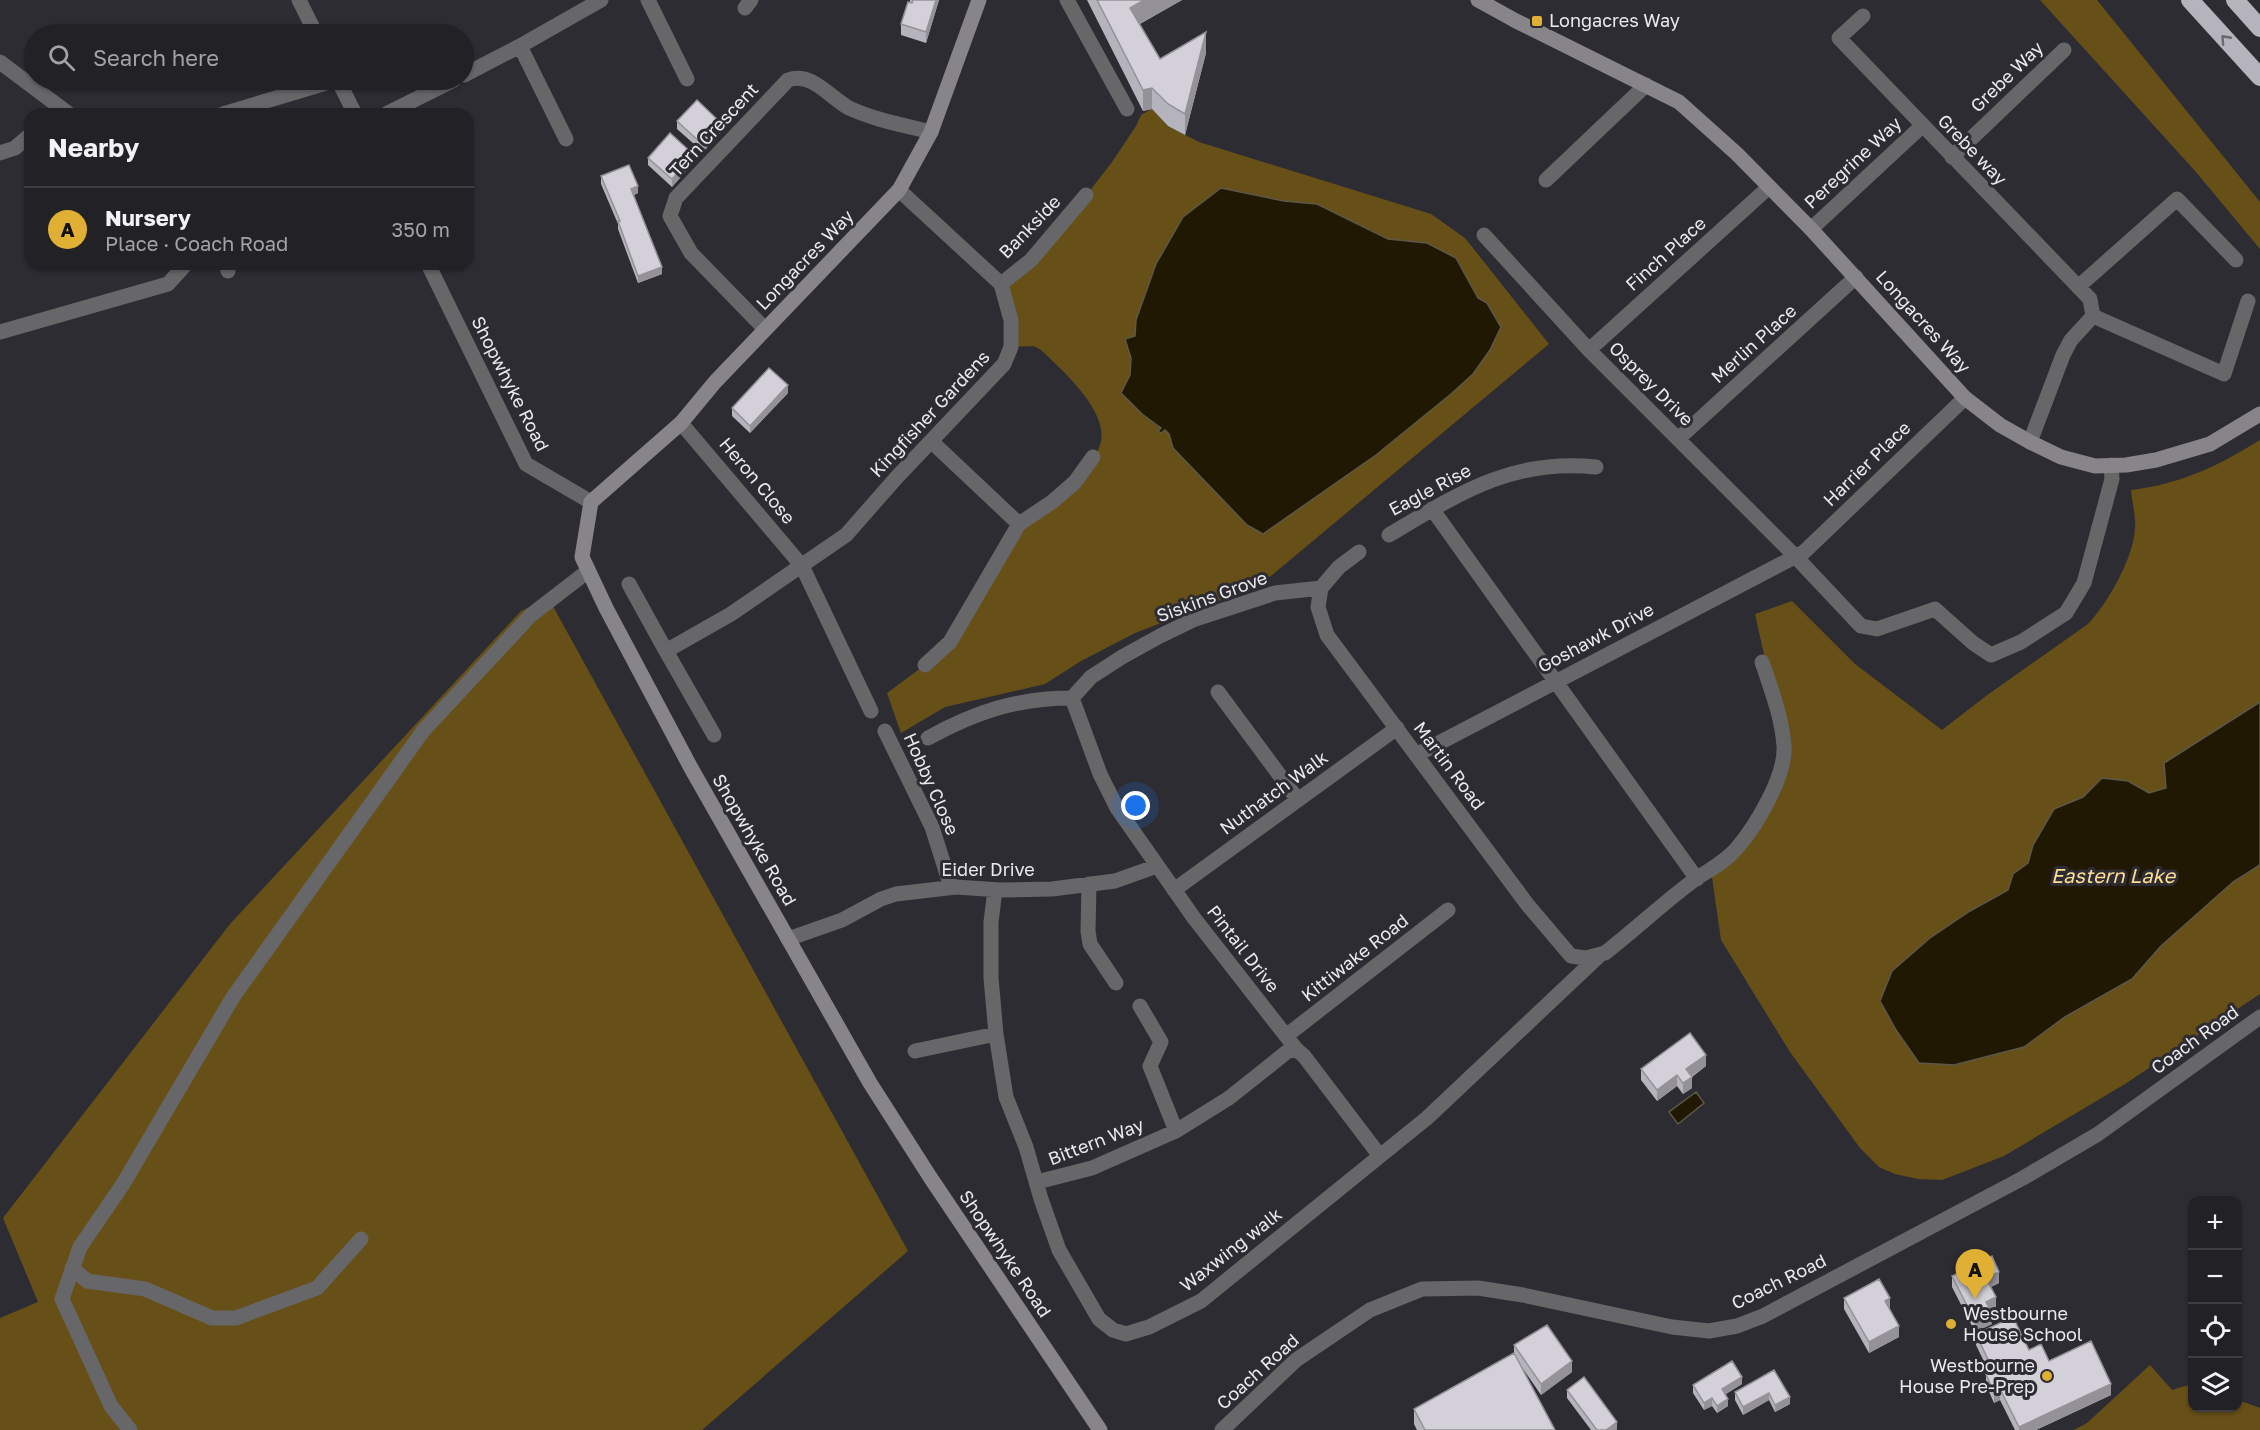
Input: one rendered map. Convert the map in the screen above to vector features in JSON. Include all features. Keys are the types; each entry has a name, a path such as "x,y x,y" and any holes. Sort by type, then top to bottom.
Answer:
{"highway":[{"path":"2190,0 2260,77"},
{"path":"2235,0 2260,28"}],"main road":[{"name":"Longacres Way","path":"591,502 681,423 765,329 899,190 931,132 979,0"},
{"name":"Longacres Way","path":"1478,0 1679,102 1811,229 1965,398 2000,425 2030,441 2061,457 2095,466 2156,460 2210,444 2260,414"},
{"name":"Shopwhyke Road","path":"591,502 582,557 606,608 691,768 870,1083 930,1177 1100,1430"}],"street":[{"path":"299,0 311,24"},
{"path":"474,70 601,0"},
{"path":"648,0 687,79"},
{"path":"1067,0 1126,109"},
{"name":"Grebe way","path":"1863,16 1839,38 2090,299 2093,316"},
{"path":"520,46 566,139"},
{"name":"Grebe Way","path":"1952,157 2064,50"},
{"path":"0,62 24,85"},
{"name":"Tern Crescent","path":"765,329 691,253 670,216 676,198 788,80 798,76 809,80 847,106 874,118 931,132"},
{"path":"1546,180 1646,85"},
{"path":"30,90 49,108"},
{"path":"243,108 303,90"},
{"path":"342,90 352,108"},
{"path":"398,108 434,90"},
{"name":"Peregrine Way","path":"1811,229 1922,126"},
{"path":"0,153 15,148 24,140"},
{"name":"Finch Place","path":"1589,350 1769,188"},
{"path":"899,190 1000,284"},
{"name":"Bankside","path":"1000,284 1031,260 1086,195"},
{"path":"2078,287 2177,199 2236,260"},
{"name":"Osprey Drive","path":"1484,235 1589,350 1795,556 1861,626 1877,629 1935,609 1973,643 1991,655 2001,652 2066,613 2084,583 2112,479 2111,465"},
{"path":"0,332 168,284 181,270"},
{"name":"Shopwhyke Road","path":"431,270 526,464 591,502"},
{"name":"Merlin Place","path":"1678,439 1856,278"},
{"name":"Kingfisher Gardens","path":"802,566 846,535 897,477 1004,364 1011,347 1011,320 1000,284"},
{"path":"2030,441 2063,355 2071,340 2093,316 2224,374 2248,301"},
{"name":"Harrier Place","path":"1795,556 1804,552 1965,398"},
{"name":"Heron Close","path":"681,423 802,566 871,711"},
{"path":"932,442 1019,524"},
{"path":"926,665 950,642 1019,524 1052,502 1075,482 1093,458"},
{"name":"Eagle Rise","path":"1389,534 1484,482 1542,466 1596,467"},
{"path":"1432,509 1697,879"},
{"path":"1321,588 1339,567 1359,552"},
{"name":"Goshawk Drive","path":"1416,755 1795,556"},
{"path":"666,651 731,614 802,566"},
{"path":"130,1430 111,1406 62,1299 80,1247 123,1184 233,997 423,731 531,615 588,571"},
{"path":"629,584 714,735"},
{"name":"Siskins Grove","path":"1072,698 1091,677 1122,657 1193,620 1275,593 1321,588"},
{"name":"Martin Road","path":"1321,588 1318,608 1327,635 1527,904 1571,956 1586,958 1601,954"},
{"path":"1380,1156 1427,1118 1601,954 1605,954 1697,879 1719,865 1736,849 1756,822 1780,772 1785,748 1778,711 1762,662"},
{"path":"1218,692 1298,800"},
{"path":"928,738 989,709 1046,698 1072,698"},
{"name":"Pintail Drive","path":"1072,698 1104,783 1117,808 1174,890 1380,1156"},
{"name":"Nuthatch Walk","path":"1174,890 1396,728"},
{"name":"Hobby Close","path":"885,731 932,827 951,887"},
{"name":"Eider Drive","path":"788,939 842,920 888,896 951,887 995,890 1052,889 1115,881 1157,866"},
{"path":"1089,884 1090,944 1116,982"},
{"name":"Bittern Way","path":"995,890 991,944 996,1034 1008,1102 1037,1182 1092,1168 1176,1131 1229,1098 1288,1051 1297,1050"},
{"name":"Kittiwake Road","path":"1286,1036 1448,910"},
{"path":"1140,1006 1161,1042 1150,1066 1176,1131"},
{"name":"Coach Road","path":"1222,1430 1296,1360 1370,1310 1422,1289 1478,1288 1523,1295 1672,1327 1708,1331 1737,1326 1763,1316 2023,1178 2098,1134 2260,1017"},
{"path":"915,1052 996,1034"},
{"name":"Waxwing walk","path":"1037,1182 1059,1250 1071,1275 1099,1319 1113,1330 1126,1334 1168,1319 1201,1301 1380,1156"},
{"path":"72,1269 87,1281 145,1289 212,1318 236,1318 317,1288 361,1239"}],"shaded area":[{"path":"2040,0 2097,0 2260,202 2260,249 2196,172"},
{"path":"1152,109 1168,126 1199,142 1431,214 1465,238 1549,344 1260,585 1135,633 1081,661 1045,684 945,707 901,733 887,693 925,665 950,642 1019,524 1093,457 1099,448 1101,433 1098,419 1092,406 1072,380 1034,346 1011,347 1001,284 1065,223 1112,162 1141,115"},
{"path":"2260,440 2260,994 2125,1084 2004,1156 1942,1180 1918,1179 1895,1174 1879,1167 1860,1148 1790,1052 1721,940 1711,870 1768,797 1785,748 1755,614 1792,601 1855,664 1942,730 2088,624 2096,615 2119,579 2134,540 2135,523 2131,490 2166,483 2198,473"},
{"path":"549,599 908,1251 702,1430 0,1430 0,1318 38,1302 3,1218 230,924 521,611"},
{"path":"2150,1365 2172,1390 2188,1385 2188,1412 2242,1412 2242,1401 2260,1408 2260,1430 2074,1430 2087,1423"}],"water":[{"path":"1221,188 1284,201 1317,204 1388,239 1427,243 1456,258 1478,298 1487,303 1501,327 1490,350 1473,374 1451,394 1376,455 1263,534 1247,525 1173,448 1169,434 1165,430 1161,433 1158,431 1161,428 1142,414 1121,393 1130,375 1131,358 1125,339 1135,336 1136,320 1156,264 1183,217"},
{"name":"Eastern Lake","path":"2260,702 2260,865 2233,882 2161,946 2132,979 2065,1017 2024,1047 1954,1065 1919,1063 1896,1030 1880,1001 1892,971 1930,938 1970,911 2008,890 2013,874 2028,863 2033,845 2054,809 2083,797 2102,778 2128,781 2149,793 2166,788 2164,763"},
{"path":"1696,1092 1704,1103 1678,1124 1669,1112"}],"building":[{"path":"913,0 936,0 926,32 901,24 908,2 912,3"},
{"path":"1097,0 1144,0 1130,8 1160,59 1206,32 1185,114 1168,104 1152,88 1143,90"},
{"path":"697,100 722,124 703,145 677,121"},
{"path":"670,133 694,155 672,179 648,158"},
{"path":"629,165 638,186 631,189 662,267 638,276 618,221 620,221 601,176"},
{"path":"769,368 788,385 750,426 732,408"},
{"path":"1690,1033 1706,1055 1686,1069 1692,1077 1683,1083 1677,1075 1657,1090 1641,1069"},
{"path":"1992,1256 1999,1272 1986,1278 1996,1297 1986,1302 1992,1313 1975,1321 1952,1276"},
{"path":"1879,1279 1890,1298 1885,1301 1899,1326 1869,1342 1844,1298"},
{"name":"Westbourne House Pre-Prep","path":"2013,1317 2029,1350 2041,1344 2049,1361 2091,1341 2111,1384 2019,1427 2000,1389 1994,1392 1986,1374 1993,1370 1976,1334"},
{"path":"1547,1325 1572,1361 1541,1384 1514,1345"},
{"path":"1514,1353 1555,1430 1425,1430 1414,1409"},
{"path":"1732,1361 1742,1377 1722,1389 1728,1399 1717,1406 1712,1398 1704,1403 1693,1385"},
{"path":"1774,1370 1790,1397 1775,1405 1769,1393 1743,1407 1735,1392"},
{"path":"1584,1377 1617,1422 1606,1430 1597,1430 1567,1390"}],"place":[{"name":"Longacres Way","path":"1537,21"},
{"name":"Nursery","path":"1975,1299"},
{"name":"Westbourne House School","path":"1951,1324"},
{"name":"Westbourne House Pre-Prep","path":"2047,1376"}]}
